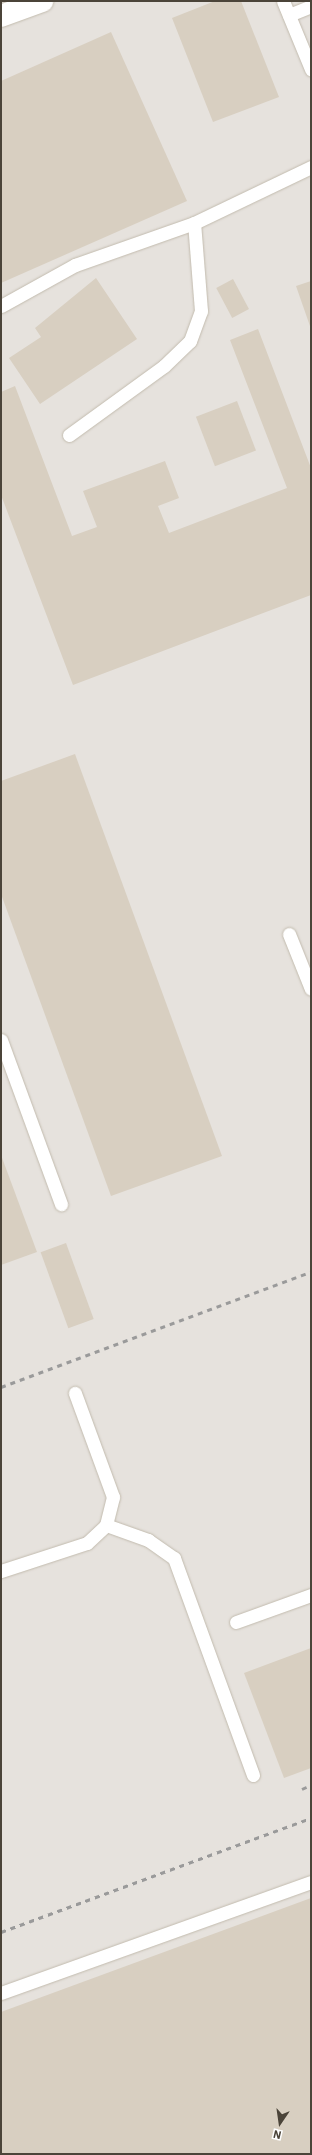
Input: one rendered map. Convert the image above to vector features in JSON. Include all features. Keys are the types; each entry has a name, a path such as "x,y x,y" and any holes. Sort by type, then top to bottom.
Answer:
{"street":[{"path":"1,16 42,1"}],"lane":[{"path":"283,1 311,68"},
{"path":"289,15 311,6"},
{"path":"1,306 75,265 194,223 311,167"},
{"path":"69,435 164,366 190,341 201,311 194,223"},
{"path":"289,934 311,989"},
{"path":"1,1040 61,1204"},
{"path":"1,1571 87,1543 106,1525 113,1498 75,1393"},
{"path":"106,1525 148,1540 174,1558 253,1775"},
{"path":"236,1622 311,1595"},
{"path":"1,1992 311,1882"}],"shaded area":[{"path":"1,1 311,1 311,2154 1,2154"}],"building":[{"path":"215,1 241,1 279,97 213,122 172,18"},
{"path":"111,32 187,201 1,283 1,81"},
{"path":"96,278 137,339 40,404 9,358 41,337 35,328"},
{"path":"233,279 249,309 232,318 216,288"},
{"path":"311,281 311,329 296,286"},
{"path":"258,329 311,468 311,595 73,685 1,495 1,392 15,386 72,536 97,527 83,491 165,461 179,498 158,506 169,533 287,488 230,340"},
{"path":"237,401 256,450 215,466 196,417"},
{"path":"75,754 222,1156 111,1196 1,894 1,781"},
{"path":"1,1155 37,1252 1,1265"},
{"path":"66,1243 94,1319 68,1328 41,1252"},
{"path":"311,1648 311,1768 284,1778 244,1673"},
{"path":"311,1898 311,2154 1,2154 1,2012"}],"railway":[{"path":"1,1387 311,1272"},
{"path":"302,1789 311,1785"},
{"path":"1,1932 311,1818"}]}
